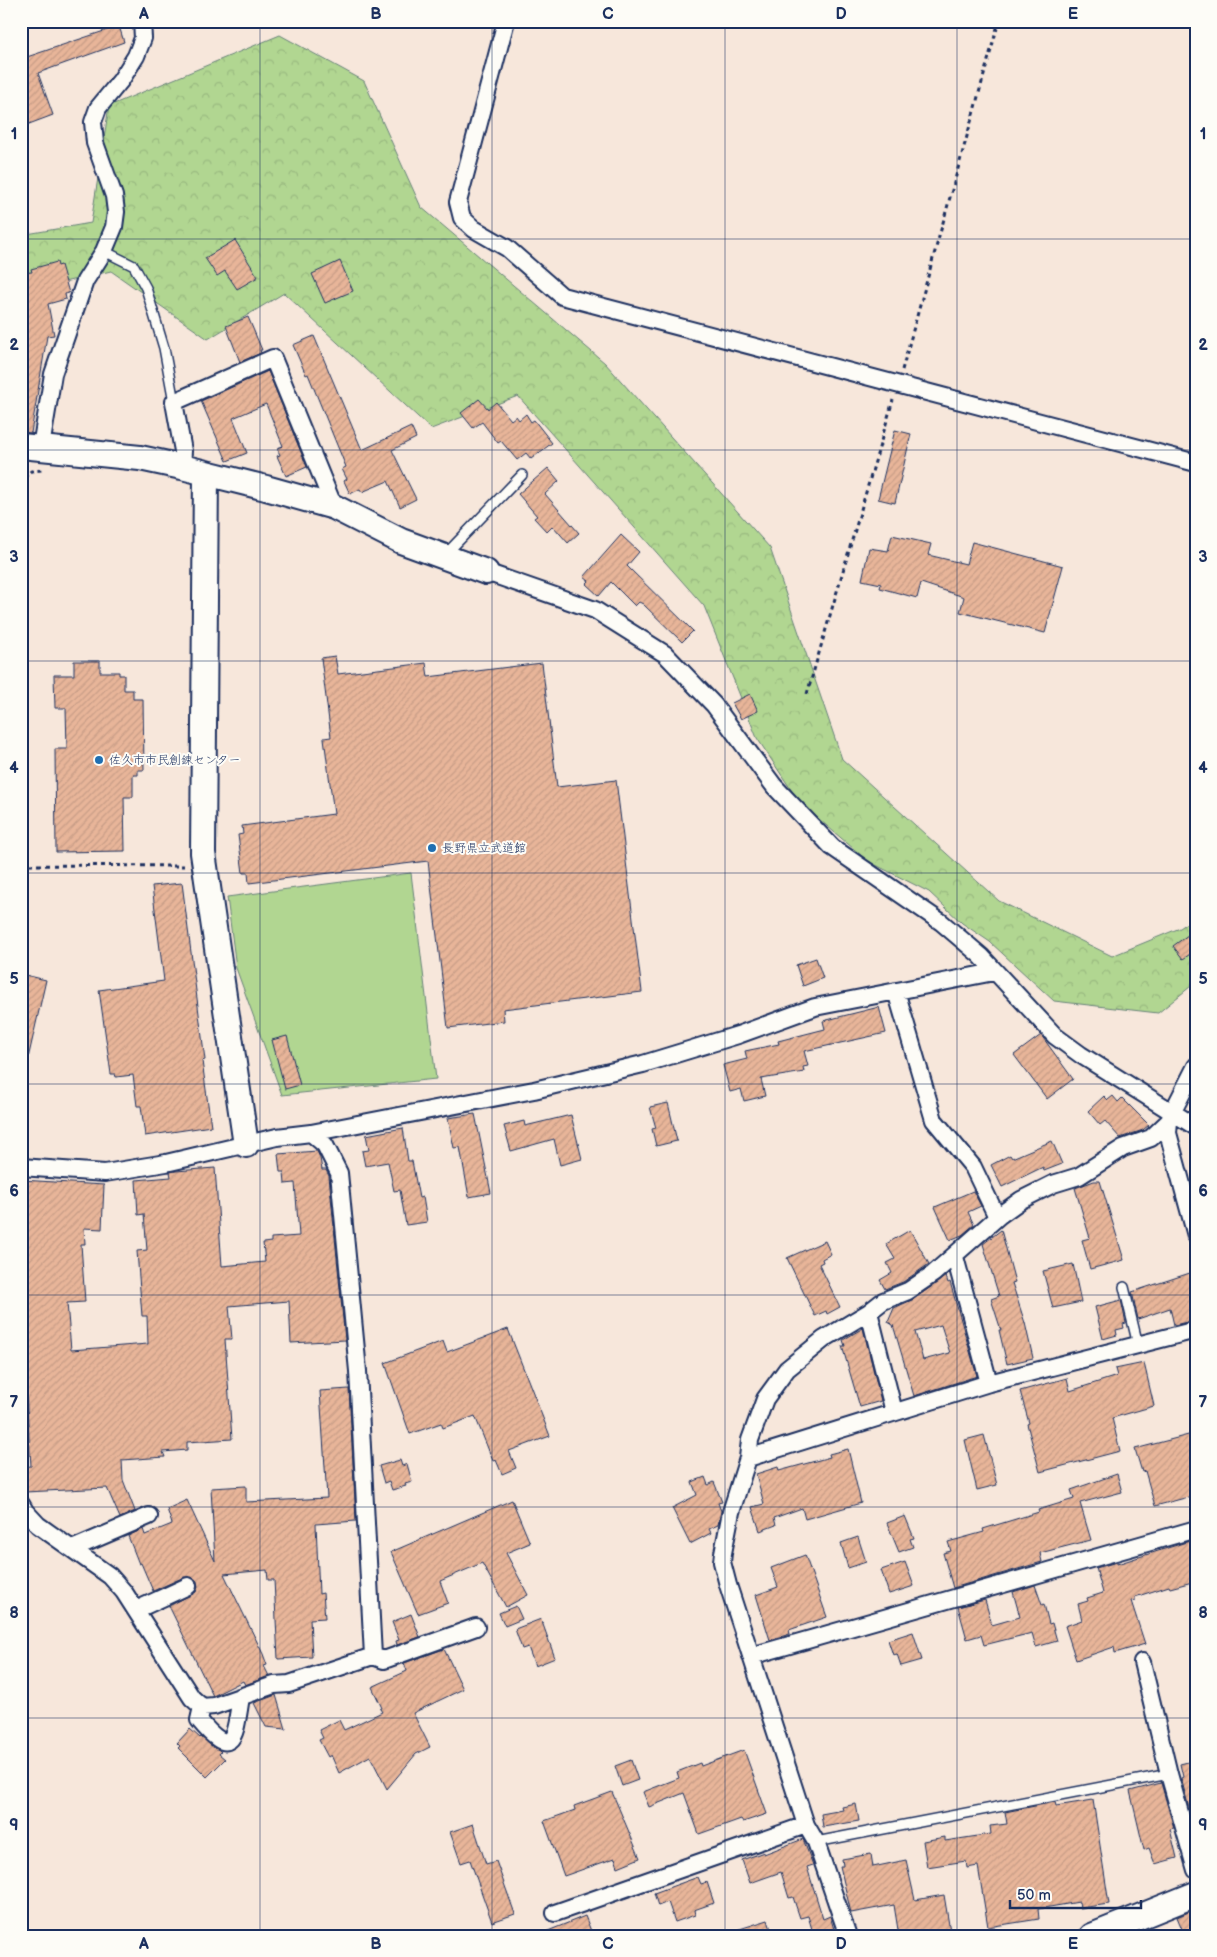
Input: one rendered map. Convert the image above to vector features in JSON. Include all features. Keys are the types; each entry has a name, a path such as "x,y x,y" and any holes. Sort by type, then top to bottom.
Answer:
{"street":[{"path":"142,21 143,38 136,56 121,80 98,108 93,122 95,143 114,196 116,212 114,227 104,251 85,281 52,374 31,447 140,458 206,473 334,507 401,541 595,610 665,654 714,705 774,786 832,847 941,922 981,956 1055,1036 1171,1117 1196,1127"},
{"path":"506,21 458,202 462,218 474,229 507,248 562,296 1196,463"},
{"path":"182,467 183,451 174,402 273,358 334,507"},
{"path":"206,473 203,853 246,1145"},
{"path":"21,1167 105,1173 166,1163 276,1137 311,1133 534,1090 643,1064 738,1035 815,1007 994,972"},
{"path":"896,991 934,1120 973,1167 998,1217"},
{"path":"1196,1066 1171,1117 1168,1133 1196,1236"},
{"path":"848,1936 816,1842 806,1824 722,1562 731,1512 748,1458 750,1440 758,1414 765,1399 779,1379 802,1356 824,1339 869,1312 883,1301 920,1284 955,1257 998,1217 1021,1200 1052,1184 1079,1176 1123,1148 1151,1138 1171,1117"},
{"path":"311,1133 325,1145 339,1173 358,1370 372,1656"},
{"path":"955,1257 989,1383"},
{"path":"869,1312 894,1412"},
{"path":"748,1458 989,1383 1196,1330"},
{"path":"21,1504 38,1525 110,1576 124,1592 192,1698 202,1707 214,1706 274,1685 289,1684 372,1656 384,1660 476,1627"},
{"path":"72,1549 149,1516"},
{"path":"751,1656 1196,1528"},
{"path":"136,1610 188,1586"},
{"path":"1142,1662 1196,1870"},
{"path":"202,1707 198,1720 210,1734 220,1741 226,1741 232,1738 235,1733 241,1697"},
{"path":"554,1912 806,1824"},
{"path":"1092,1936 1196,1894"}],"lane":[{"path":"104,251 134,266 146,288 164,348 174,402"},
{"path":"444,556 522,475"},
{"path":"1124,1287 1138,1345"},
{"path":"816,1842 1170,1774"}],"path":[{"path":"807,694 897,385 999,21"},
{"path":"21,865 184,866"}],"green space":[{"path":"280,35 364,81 421,207 605,363 770,548 842,759 999,901 1112,956 1180,928 1196,917 1196,982 1158,1013 1054,1001 990,942 962,923 929,892 868,861 800,803 757,738 704,606 518,396 431,429 284,293 208,339 111,271 21,292 21,235 91,223 109,106"},
{"path":"411,873 436,1079 282,1095 236,968 227,897"}],"building":[{"path":"119,26 124,42 38,73 53,115 21,127 21,59"},
{"path":"235,240 258,277 237,289 225,271 217,276 205,258"},
{"path":"340,261 353,291 325,303 312,274"},
{"path":"57,262 58,266 61,265 69,293 65,294 66,299 48,304 54,335 47,336 31,433 21,432 21,273 32,272 31,269"},
{"path":"248,317 262,350 260,350 261,353 240,362 226,326"},
{"path":"314,336 362,450 411,427 416,438 392,450 416,499 400,507 388,481 362,492 360,489 350,494 344,481 347,479 342,469 346,467 308,374 306,375 293,345"},
{"path":"268,371 307,467 286,476 277,456 280,455 277,448 283,446 266,404 233,418 247,453 227,461 201,401"},
{"path":"479,399 488,409 496,402 511,420 516,416 519,420 526,414 531,422 534,420 552,443 531,459 526,453 517,460 501,441 498,443 482,422 473,428 461,413"},
{"path":"895,430 911,434 895,503 878,499"},
{"path":"548,468 559,481 545,494 579,533 568,543 553,526 547,532 534,518 537,516 518,494"},
{"path":"621,535 639,552 627,566 693,631 682,642 643,604 639,602 635,606 611,582 599,596 586,584 589,581 584,577"},
{"path":"892,535 931,544 928,555 966,564 972,542 1063,566 1045,633 960,612 964,597 921,583 917,598 880,588 881,584 862,580 869,548 888,551"},
{"name":"長野県立武道館","path":"335,656 338,674 426,663 428,677 542,663 557,787 616,780 642,992 503,1009 504,1021 448,1028 428,861 249,883 248,873 243,873 238,835 243,834 242,826 334,814 324,738 331,737 321,658"},
{"name":"佐久市市民創錬センター","path":"74,661 100,661 100,672 119,672 119,675 124,675 124,690 133,690 133,699 143,699 144,770 138,770 138,775 133,775 133,797 124,797 125,851 56,852 55,749 67,749 66,708 55,708 54,675 74,675"},
{"path":"750,694 758,711 741,719 732,703"},
{"path":"182,883 205,1060 202,1061 211,1126 145,1136 141,1106 137,1106 133,1075 116,1077 115,1074 111,1074 99,990 164,981 152,886"},
{"path":"1196,929 1196,950 1183,959 1173,946"},
{"path":"816,958 823,978 803,986 796,965"},
{"path":"21,974 46,980 27,1063 21,1062"},
{"path":"879,1007 886,1033 804,1051 808,1066 803,1067 804,1072 761,1079 765,1096 744,1101 741,1089 730,1092 723,1065 747,1059 745,1051 779,1044 778,1041 825,1029 823,1021"},
{"path":"1041,1035 1073,1079 1047,1099 1014,1055"},
{"path":"287,1036 300,1085 285,1089 272,1040"},
{"path":"1104,1096 1108,1100 1113,1096 1118,1102 1122,1098 1149,1125 1143,1130 1120,1138 1105,1121 1100,1125 1088,1111"},
{"path":"668,1103 677,1141 656,1146 652,1129 656,1128 650,1107"},
{"path":"475,1114 491,1193 469,1197 460,1147 454,1148 448,1118"},
{"path":"571,1115 582,1159 560,1165 554,1139 511,1151 504,1126 524,1121 525,1126"},
{"path":"403,1128 408,1161 412,1161 419,1198 423,1197 427,1222 406,1225 400,1190 394,1191 388,1162 365,1166 362,1151 369,1150 366,1135"},
{"path":"1052,1141 1062,1164 1044,1171 1043,1167 1002,1187 991,1165 1010,1155 1012,1158"},
{"path":"317,1151 322,1170 326,1170 329,1176 345,1340 291,1343 289,1301 229,1306 232,1339 225,1339 232,1439 187,1442 187,1450 163,1452 165,1457 122,1460 123,1480 135,1511 120,1518 107,1488 25,1492 24,1467 31,1466 21,1320 21,1180 104,1185 102,1229 84,1228 85,1244 81,1244 85,1302 67,1303 71,1350 148,1344 147,1316 142,1316 137,1251 147,1250 144,1214 138,1215 136,1180 171,1177 170,1172 176,1171 215,1168 222,1266 265,1262 263,1243 271,1242 271,1238 299,1236 295,1183 285,1184 284,1172 280,1172 278,1154"},
{"path":"1094,1181 1100,1181 1124,1260 1090,1269 1082,1240 1090,1238 1075,1188"},
{"path":"973,1191 981,1206 968,1212 974,1225 962,1235 950,1240 935,1207"},
{"path":"910,1230 929,1264 903,1282 885,1289 880,1280 892,1273 887,1263 895,1259 886,1244"},
{"path":"1001,1230 1015,1282 1012,1283 1025,1323 1033,1358 1007,1364 999,1330 1001,1330 991,1299 999,1296 983,1244"},
{"path":"825,1241 831,1254 822,1259 823,1262 819,1264 840,1307 827,1314 826,1311 815,1316 787,1258"},
{"path":"1073,1264 1081,1302 1053,1308 1043,1271"},
{"path":"1196,1271 1196,1320 1174,1325 1170,1308 1138,1319 1132,1292"},
{"path":"946,1276 948,1283 950,1282 977,1376 914,1396 893,1325 888,1322 894,1308 914,1299","holes":["941,1325 950,1353 923,1360 915,1332"]},
{"path":"1121,1300 1126,1323 1123,1324 1124,1328 1116,1330 1117,1335 1103,1339 1095,1307"},
{"path":"863,1328 881,1401 860,1407 842,1346 845,1346 843,1340"},
{"path":"508,1329 550,1436 509,1451 516,1468 502,1474 496,1460 493,1461 475,1416 443,1428 441,1423 410,1434 385,1363 443,1341 447,1352"},
{"path":"1144,1363 1154,1406 1112,1418 1120,1451 1040,1472 1020,1391 1067,1378 1070,1391 1117,1376 1115,1369"},
{"path":"349,1389 356,1521 316,1524 319,1594 323,1593 325,1618 310,1619 312,1657 278,1659 274,1580 268,1580 267,1570 224,1574 263,1654 267,1665 264,1666 269,1676 245,1685 243,1681 213,1696 169,1606 196,1592 198,1587 197,1581 193,1578 184,1577 153,1591 141,1563 139,1564 128,1536 143,1529 145,1535 172,1524 167,1509 187,1500 215,1561 211,1488 246,1486 246,1502 327,1498 320,1391"},
{"path":"1196,1433 1196,1495 1155,1506 1145,1471 1142,1472 1135,1449"},
{"path":"984,1435 997,1485 977,1490 965,1440"},
{"path":"848,1449 861,1503 805,1519 802,1508 774,1518 776,1525 760,1531 752,1507 764,1504 756,1474 778,1467 779,1471 830,1457 829,1454"},
{"path":"400,1460 402,1466 407,1464 412,1482 392,1490 389,1481 384,1483 379,1466"},
{"path":"1117,1474 1122,1492 1080,1503 1091,1540 1040,1553 1042,1562 953,1588 943,1553 951,1551 948,1542 984,1532 983,1529 1074,1499 1071,1490"},
{"path":"705,1477 708,1485 714,1482 722,1502 718,1503 721,1511 718,1525 709,1529 711,1533 690,1544 672,1508 697,1495 692,1482"},
{"path":"512,1500 530,1543 506,1553 528,1595 506,1607 482,1563 440,1581 448,1603 418,1614 391,1552"},
{"path":"905,1516 914,1538 910,1539 913,1547 899,1552 887,1523"},
{"path":"858,1537 866,1562 848,1568 841,1543"},
{"path":"1196,1539 1196,1581 1170,1588 1169,1586 1135,1597 1135,1600 1131,1601 1145,1644 1115,1653 1114,1647 1076,1660 1065,1626 1082,1620 1078,1604 1088,1601 1087,1598 1103,1593 1096,1568 1117,1562 1117,1564"},
{"path":"805,1555 827,1617 789,1630 790,1634 770,1640 756,1595 778,1587 771,1568"},
{"path":"905,1562 914,1586 889,1594 881,1570"},
{"path":"1035,1585 1042,1605 1044,1604 1049,1624 1052,1623 1057,1641 1036,1647 1032,1633 984,1645 981,1635 967,1639 958,1607 985,1600 992,1625 1020,1617 1013,1592"},
{"path":"516,1606 522,1619 505,1626 499,1613"},
{"path":"411,1614 420,1637 397,1645 396,1641 399,1640 392,1622"},
{"path":"541,1619 555,1658 535,1666 528,1647 522,1649 515,1629"},
{"path":"913,1632 922,1660 901,1666 897,1654 893,1655 888,1640"},
{"path":"444,1649 463,1689 413,1713 430,1747 416,1754 387,1789 370,1756 339,1773 331,1755 328,1757 319,1740 323,1738 319,1730 339,1720 344,1730 382,1712 372,1687 407,1671 404,1663"},
{"path":"276,1695 286,1729 266,1727 254,1703"},
{"path":"190,1729 219,1750 221,1752 219,1754 225,1759 207,1777 178,1748 180,1746 177,1743"},
{"path":"744,1750 767,1814 743,1822 741,1819 699,1834 684,1793 649,1807 643,1792 679,1778 677,1772 700,1763 701,1766"},
{"path":"631,1760 638,1780 622,1786 615,1766"},
{"path":"1196,1760 1196,1823 1193,1823 1181,1778 1183,1777 1180,1764"},
{"path":"1161,1783 1174,1828 1170,1829 1177,1858 1155,1864 1149,1848 1144,1850 1130,1791"},
{"path":"612,1792 640,1858 618,1867 615,1858 564,1876 544,1821 575,1810 574,1806"},
{"path":"1093,1800 1109,1904 1080,1908 1079,1902 1038,1909 1039,1919 988,1927 978,1866 967,1868 966,1861 927,1867 923,1841 945,1837 945,1841 991,1834 990,1826 1007,1824 1005,1812 1055,1802 1056,1806"},
{"path":"856,1804 859,1821 823,1827 821,1814 843,1810 842,1807"},
{"path":"473,1824 486,1864 496,1861 515,1914 492,1922 470,1860 461,1863 450,1832"},
{"path":"803,1839 813,1865 807,1867 823,1919 830,1916 836,1936 814,1936 808,1916 800,1918 793,1897 789,1898 781,1872 750,1883 742,1860"},
{"path":"871,1854 873,1867 906,1860 915,1900 944,1895 950,1931 929,1935 928,1932 899,1936 894,1905 851,1913 840,1866 843,1866 842,1859"},
{"path":"698,1877 701,1884 707,1882 714,1903 694,1910 695,1915 675,1922 668,1902 658,1906 654,1893"},
{"path":"1196,1909 1196,1936 1185,1936 1177,1917"},
{"path":"585,1916 593,1936 538,1936 538,1935"},
{"path":"768,1920 773,1936 728,1936 727,1933"}],"place":[{"name":"佐久市市民創錬センター","path":"99,760"},
{"name":"長野県立武道館","path":"432,848"}]}
